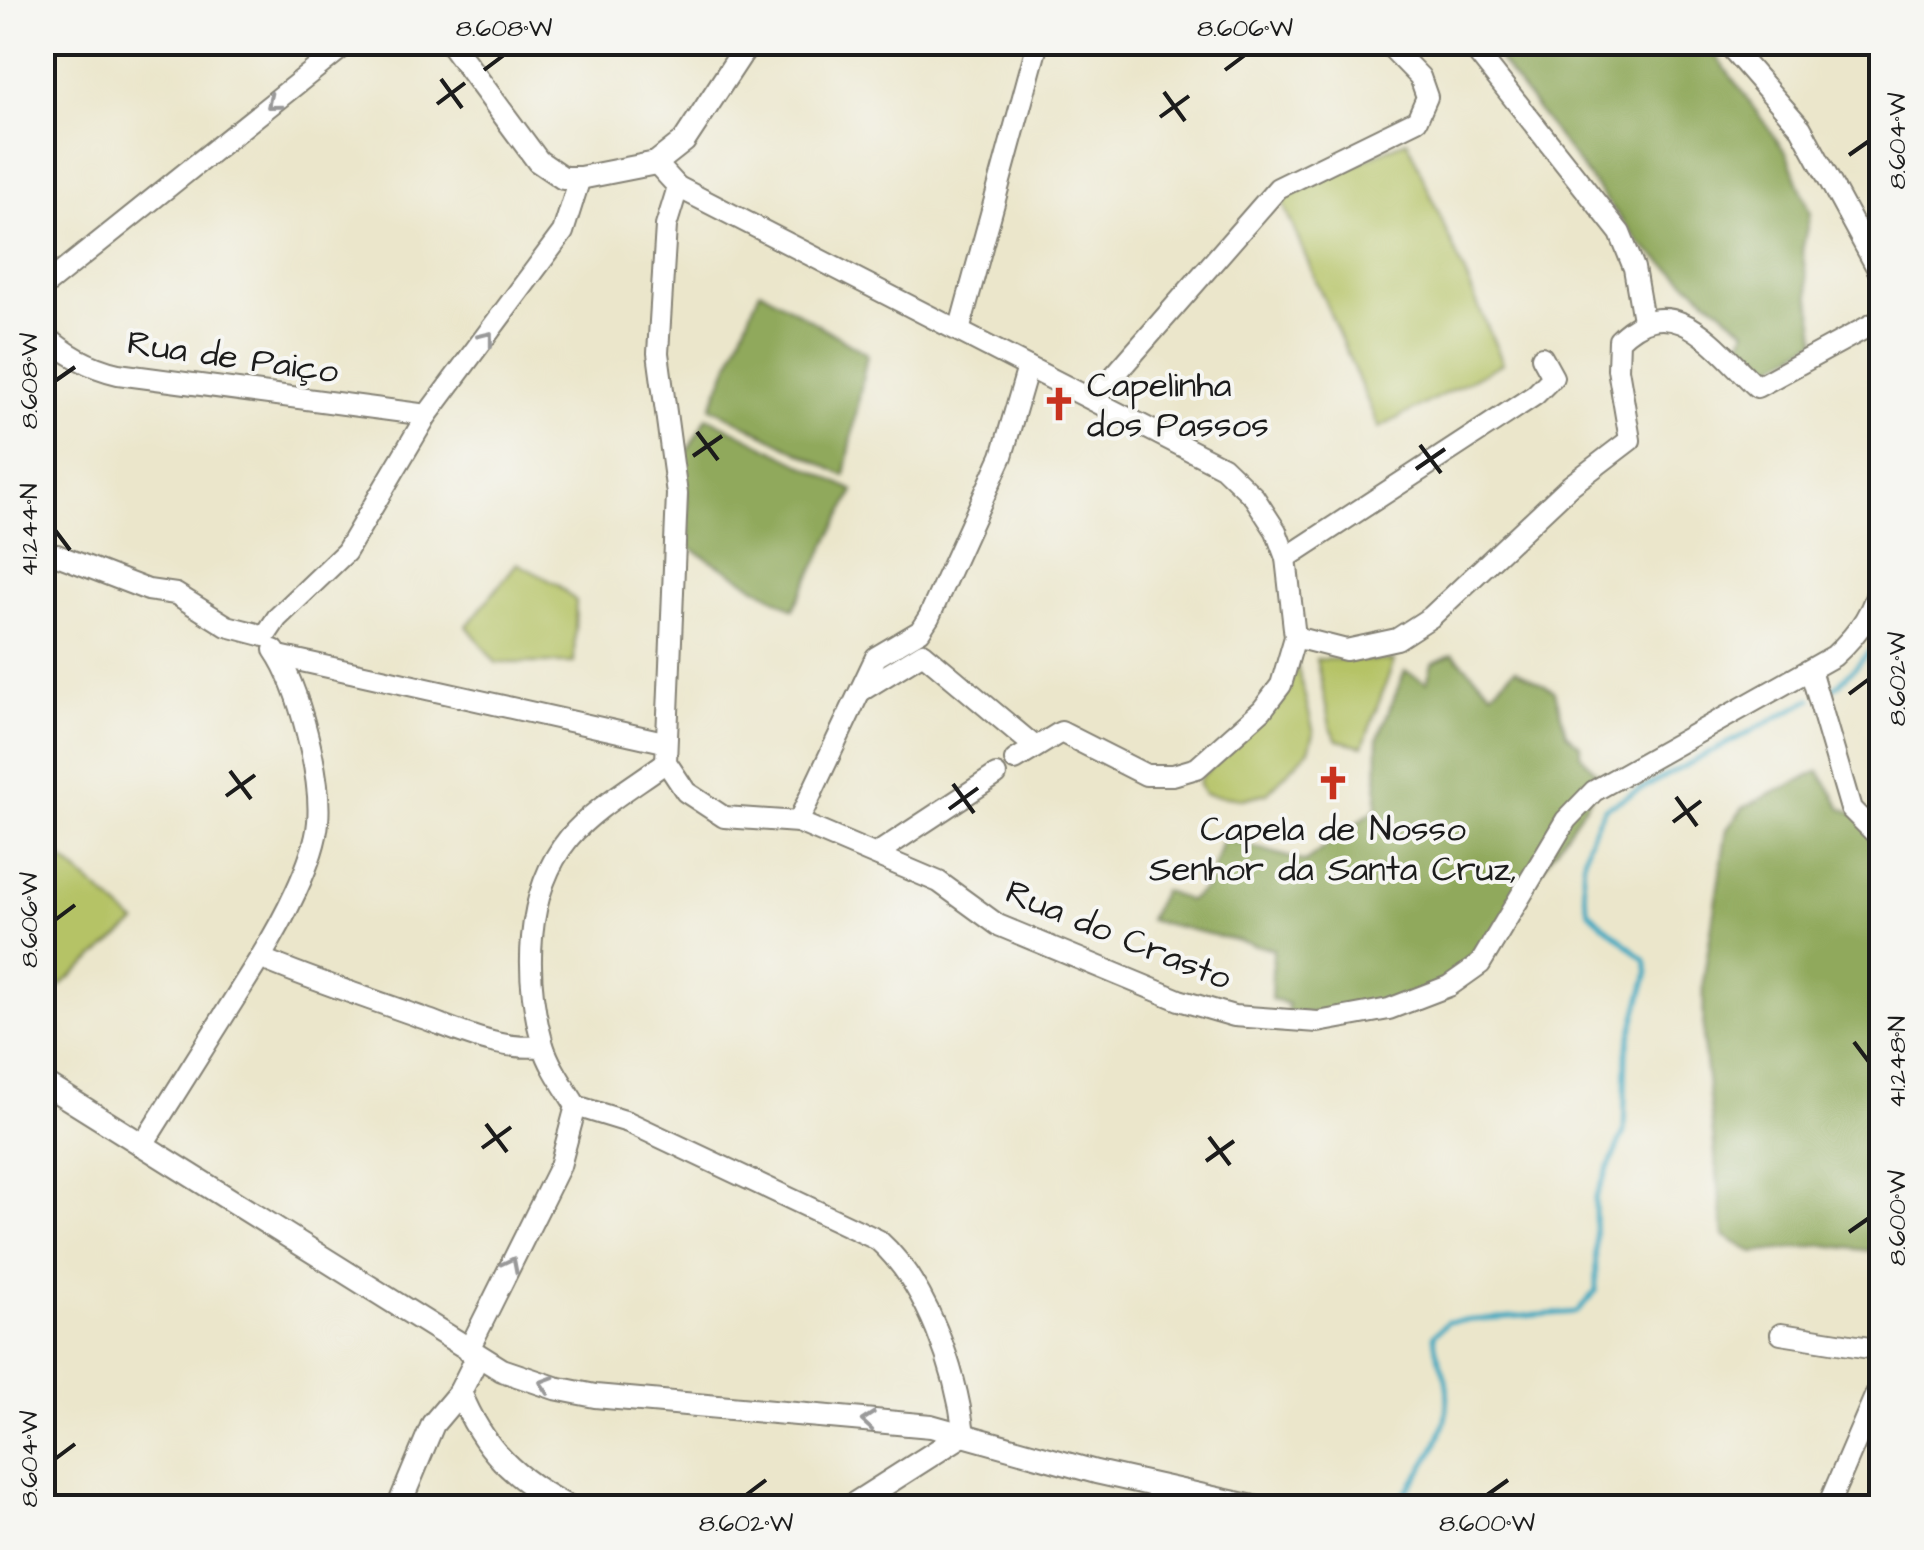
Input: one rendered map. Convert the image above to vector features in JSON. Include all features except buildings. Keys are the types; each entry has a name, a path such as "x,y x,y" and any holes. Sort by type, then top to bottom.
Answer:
{"street":[{"path":"42,288 350,42"},
{"path":"450,42 538,161 563,178 656,163 684,141 749,42"},
{"path":"958,331 1038,42"},
{"path":"1093,400 1278,188 1417,120 1428,97 1420,77 1386,42"},
{"path":"1469,42 1620,233 1634,268 1644,320"},
{"path":"1726,42 1802,128 1882,277"},
{"path":"656,163 678,187 1223,466 1254,497 1276,531 1286,558 1294,637 1281,684 1262,710 1198,768 1146,775 1061,732 1015,760"},
{"path":"266,636 276,618 346,552 427,415 563,232 580,178"},
{"path":"398,1508 434,1424 460,1392 473,1354 560,1166 576,1106 544,1046 531,952 540,885 570,836 665,752 677,494 658,353 666,226 678,187"},
{"path":"1294,637 1346,650 1397,639 1431,617 1571,486 1630,440 1618,370 1619,340 1644,320 1658,316 1675,318 1702,335 1757,387 1882,318"},
{"name":"Rua de Paiço","path":"42,333 62,351 94,368 118,374 427,415"},
{"path":"1286,558 1535,395 1553,377 1542,357"},
{"path":"798,822 876,657 920,631 930,617 1002,456 1028,367"},
{"path":"42,554 58,555 148,590 176,594 227,626 266,636 302,708 319,818 277,930 142,1146"},
{"name":"Rua do Crasto","path":"665,752 686,792 724,817 798,822 939,882 998,925 1179,1000 1234,1016 1318,1022 1389,1009 1449,986 1480,964 1566,820 1594,791 1812,679 1856,637 1874,608 1882,574"},
{"path":"858,693 923,653 1034,746"},
{"path":"278,656 665,752"},
{"path":"1812,679 1851,809 1882,840"},
{"path":"876,854 996,775"},
{"path":"260,958 352,997 479,1039 522,1049 544,1046"},
{"path":"42,1082 502,1370 594,1396 930,1426 1096,1472 1258,1508"},
{"path":"576,1106 628,1122 878,1240 902,1262 921,1292 961,1406 964,1434"},
{"path":"1781,1334 1882,1350"},
{"path":"1827,1508 1882,1380"},
{"path":"460,1392 485,1444 504,1466 541,1500 570,1508"},
{"path":"848,1508 964,1434"}],"green space":[{"path":"1486,43 1707,43 1787,154 1810,213 1802,251 1817,340 1759,374 1737,353 1746,330 1640,244"},
{"path":"1407,140 1503,363 1379,428 1281,199"},
{"path":"760,290 867,354 845,476 711,407"},
{"path":"707,417 854,491 793,609 690,548 684,457"},
{"path":"517,563 558,585 576,601 574,663 496,663 467,626"},
{"path":"1453,654 1492,692 1515,669 1555,691 1566,733 1580,745 1580,754 1603,780 1511,910 1454,972 1424,994 1394,1007 1355,1013 1287,1014 1288,1004 1271,999 1273,949 1149,920 1163,890 1189,901 1207,887 1223,838 1305,862 1377,808 1378,738 1405,671 1427,682 1432,664"},
{"path":"1316,659 1394,661 1363,746 1337,740 1331,730"},
{"path":"1297,664 1314,733 1309,750 1267,793 1242,799 1204,794 1198,783 1200,778 1284,699"},
{"path":"1819,771 1842,808 1881,828 1881,1252 1823,1245 1754,1253 1724,1236 1703,1042 1704,975 1727,829 1744,807"},
{"path":"43,842 136,923 43,1000"}],"waterway":[{"path":"1822,694 1837,686 1882,639"},
{"path":"1392,1508 1425,1465 1446,1415 1446,1380 1434,1335 1447,1322 1577,1312 1596,1290 1595,1199 1624,1132 1626,1053 1648,972 1645,960 1588,911 1583,870 1587,845 1598,821 1605,808 1812,699"}],"place":[{"name":"Capelinha dos Passos","path":"1059,404"},
{"name":"Capela de Nosso Senhor da Santa Cruz,","path":"1333,783"}]}
